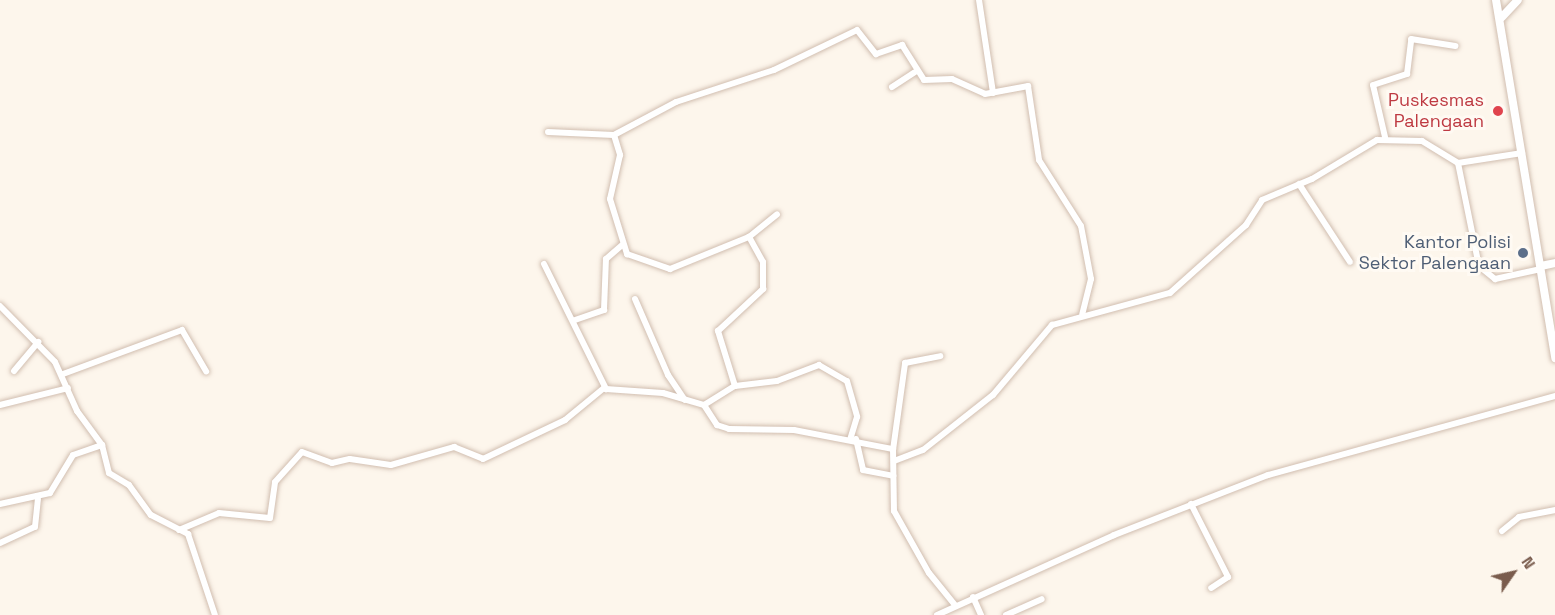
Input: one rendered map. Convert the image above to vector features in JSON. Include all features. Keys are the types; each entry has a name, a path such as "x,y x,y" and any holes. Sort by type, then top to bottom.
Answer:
{"street":[{"path":"979,0 993,93"},
{"path":"1496,0 1502,17 1555,358"},
{"path":"1502,17 1518,0"},
{"path":"548,132 614,135 676,102 774,70 854,30 876,54 902,45 915,72 924,80 947,79 975,93 993,93 1029,87 1039,160 1081,226 1091,279 1082,314"},
{"path":"1385,137 1373,85 1407,74 1411,39 1455,46"},
{"path":"892,87 915,72"},
{"path":"614,135 620,155 610,199 622,245 630,256 670,269 748,237 777,214"},
{"path":"894,460 917,454 950,431 997,390 1045,330 1082,314 1174,291 1246,225 1262,200 1299,184 1385,137 1422,141 1458,163 1522,153"},
{"path":"1458,163 1479,266 1496,279 1555,263"},
{"path":"1299,184 1350,262"},
{"path":"735,386 718,331 763,289 763,262 748,237"},
{"path":"575,320 604,310 606,262 622,245"},
{"path":"544,264 575,320 604,388"},
{"path":"635,299 668,375 688,404"},
{"path":"0,306 38,342 63,374 68,388 102,445 112,477 129,485 150,515 190,537 216,615"},
{"path":"63,374 182,330 206,371"},
{"path":"14,371 38,342"},
{"path":"940,356 905,363 893,450 894,511 929,573 955,605"},
{"path":"179,530 219,513 270,518 275,482 302,452 332,463 350,459 391,465 454,447 483,459 565,420 604,388 663,393 688,404 704,405 735,386 777,381 807,366 839,372 848,384 857,417 853,440 862,470 893,476"},
{"path":"0,405 68,388"},
{"path":"937,615 973,597 1191,504 1336,454 1555,396"},
{"path":"704,405 717,424 729,429 794,430 853,440 893,450"},
{"path":"0,504 38,499 52,492 73,455 102,445"},
{"path":"0,543 35,527 38,499"},
{"path":"1191,504 1228,577 1211,588"},
{"path":"1502,531 1519,517 1555,510"},
{"path":"973,597 981,615"},
{"path":"1006,615 1042,599"}],"place":[{"name":"Puskesmas Palengaan","path":"1498,111"},
{"name":"Kantor Polisi Sektor Palengaan","path":"1523,253"}]}
